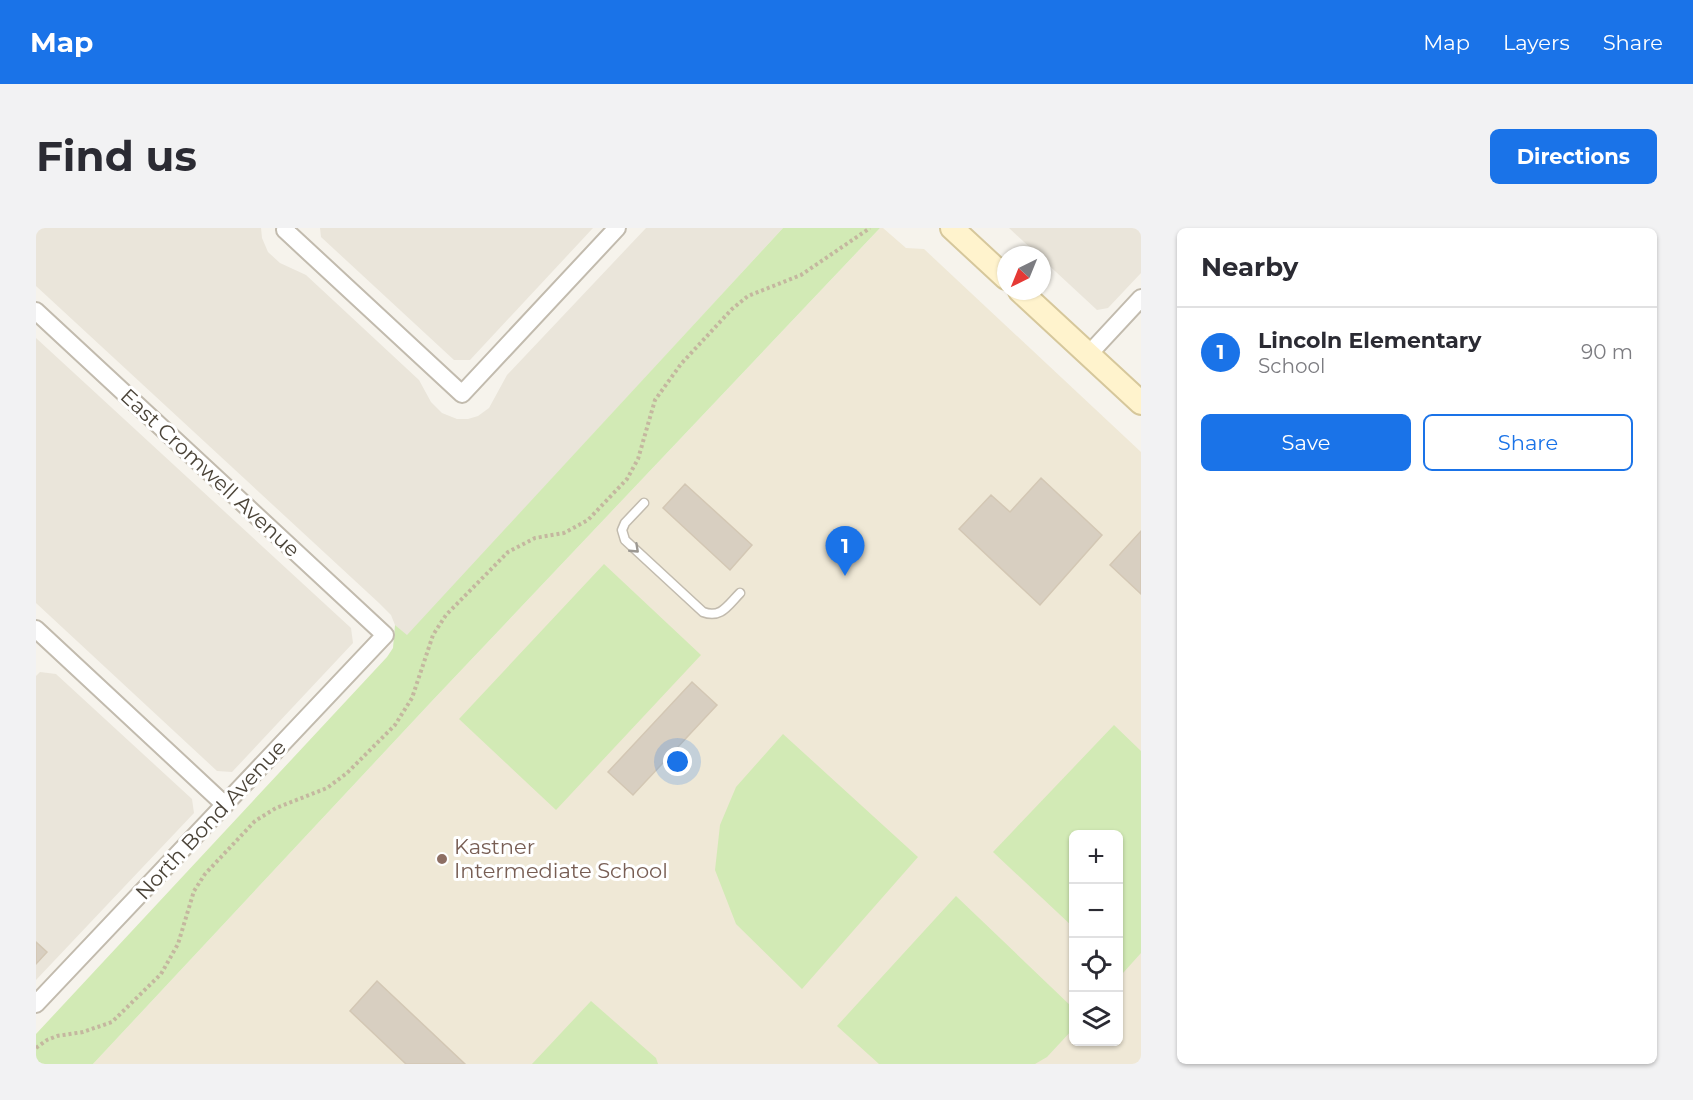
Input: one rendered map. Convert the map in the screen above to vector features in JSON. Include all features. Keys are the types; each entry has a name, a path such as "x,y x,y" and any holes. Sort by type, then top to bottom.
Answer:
{"main road":[{"path":"952,228 997,270"},
{"path":"1030,300 1141,403"}],"street":[{"path":"286,229 462,394 617,228"},
{"path":"1089,354 1141,298"},
{"name":"East Cromwell Avenue","path":"36,310 385,635"},
{"name":"North Bond Avenue","path":"36,1004 385,635"},
{"path":"39,637 225,805"}],"lane":[{"path":"644,503 622,530 625,540 703,612 712,616 721,613 740,593"}],"path":[{"path":"36,1048 57,1036 83,1032 112,1023 161,974 178,944 194,891 205,874 255,821 276,808 327,788 347,773 395,725 412,698 437,628 446,615 508,552 535,538 564,533 588,520 627,479 638,459 656,400 681,364 732,309 748,296 801,275 870,228"}],"shaded area":[{"path":"36,228 261,228 262,238 268,252 280,263 306,275 419,380 431,402 442,413 457,419 468,419 478,416 489,408 507,375 646,228 783,228 407,636 395,625 391,615 379,603 36,286"},
{"path":"320,228 593,228 470,360 454,360 321,237"},
{"path":"880,228 883,228 906,248 924,249 1141,452 1141,1064 93,1064 432,701"},
{"path":"1009,228 1141,228 1141,273 1108,308 1097,310 1051,267 1051,246 1028,246"},
{"path":"36,338 351,628 353,643 232,772 217,771 36,603"},
{"path":"40,672 56,674 192,799 194,813 36,980 36,676"}],"green space":[{"path":"783,228 880,228 432,701 93,1064 36,1064 36,1034 387,657 393,648 395,625 407,635"},
{"path":"604,564 701,655 556,810 459,719"},
{"path":"1114,725 1141,751 1141,953 1123,973 1123,830 1069,830 1069,923 993,852"},
{"path":"783,734 918,857 802,989 736,924 715,870 720,825 736,787"},
{"path":"956,896 1069,1004 1069,1033 1047,1057 1035,1064 879,1064 837,1026"},
{"path":"591,1001 656,1058 658,1064 532,1064"}],"building":[{"path":"1041,478 1102,535 1040,605 959,529 991,495 1010,512"},
{"path":"685,484 752,545 730,570 663,508"},
{"path":"1141,531 1141,594 1110,565"},
{"path":"692,682 717,705 633,795 608,772"},
{"path":"36,942 47,952 36,964"},
{"path":"377,981 465,1064 406,1064 350,1011"}],"place":[{"name":"Lincoln Elementary","path":"845,576"},
{"name":"Kastner Intermediate School","path":"442,859"}]}
